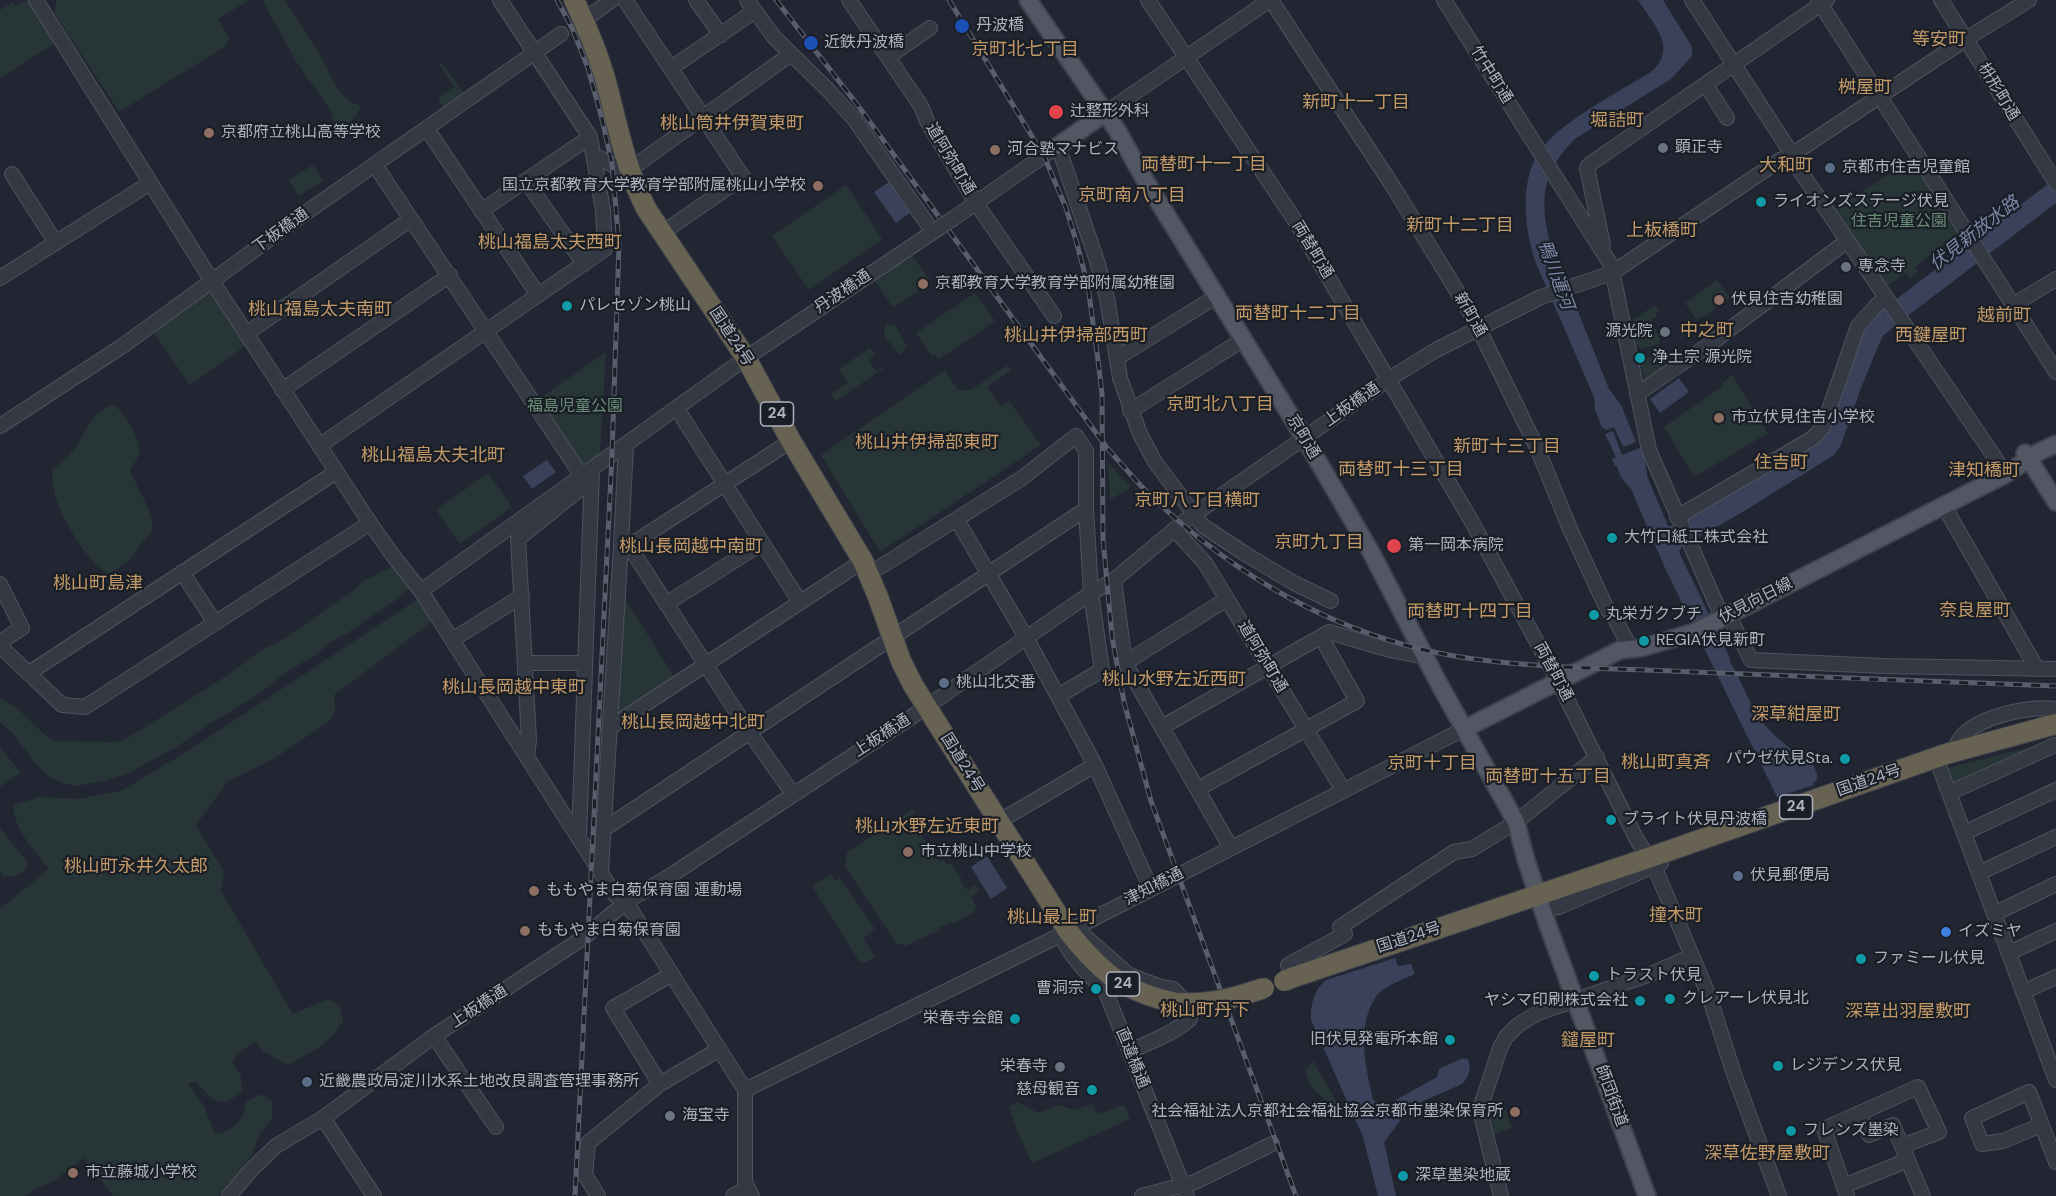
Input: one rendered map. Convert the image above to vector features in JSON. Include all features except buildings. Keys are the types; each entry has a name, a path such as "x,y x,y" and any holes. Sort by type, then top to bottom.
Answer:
{"highway":[{"name":"国道24号","path":"574,0 600,61 629,170 639,195 746,358 791,441 866,568 901,661 926,706 1068,932 1108,975 1135,991 1177,1003 1196,1004 1223,1001 1264,988 1289,974 1540,902 1651,862 1741,825 1944,755 2056,724"}],"main road":[{"name":"京町通","path":"1028,0 1105,113 1305,439 1371,552 1516,822 1540,902"},
{"name":"丹波橋通","path":"1058,146 1105,113"},
{"name":"伏見向日線","path":"1466,729 1620,650 1652,646 1695,632 1944,506 2031,455 2056,444"},
{"path":"2031,455 2056,502"},
{"name":"師団街道","path":"1540,902 1647,1196"}],"street":[{"path":"36,0 282,390 370,523 421,591 615,894 626,902 745,1090 744,1164 745,1182 750,1192 733,1196"},
{"path":"319,446 605,249 603,210 590,137 500,0"},
{"path":"584,20 612,0"},
{"path":"625,0 743,177 662,233"},
{"path":"696,0 722,35"},
{"name":"道阿弥町通","path":"849,0 921,106 927,121 976,203 1054,316"},
{"name":"両替町通","path":"1148,0 1294,219 1472,522 1558,681 1651,862 1692,956 1709,996 1734,1074 1779,1196"},
{"name":"丹波橋通","path":"1105,113 1271,0"},
{"name":"新町通","path":"1271,0 1394,188 1478,327 1538,450 1570,529 1607,609 1614,617 1631,649"},
{"name":"竹中町通","path":"1444,0 1605,253"},
{"path":"1692,0 1788,148 1790,156 2004,470"},
{"name":"枡形町通","path":"1941,0 2053,179"},
{"path":"1612,273 1780,160 1790,156 2029,0"},
{"path":"2056,372 1879,96 1822,2 1587,168 1605,253 1611,265 1649,450 1722,617 1751,660 1883,666 2056,669"},
{"path":"671,68 722,35 751,6 774,37 854,118 935,231"},
{"path":"888,57 930,28"},
{"name":"下板橋通","path":"0,426 7,416 124,345 561,34"},
{"path":"595,156 629,170 791,54"},
{"path":"1706,85 1726,118"},
{"path":"427,129 538,295"},
{"path":"481,211 590,137"},
{"path":"1058,146 1097,261 1107,298 1120,378 1130,411 1155,462 1203,526 1294,583 1331,601"},
{"name":"丹波橋通","path":"421,591 588,475 746,358 1058,146"},
{"path":"375,165 588,475 579,838"},
{"path":"12,174 56,243"},
{"path":"526,181 584,264"},
{"path":"0,278 150,183"},
{"path":"246,334 411,219"},
{"path":"1637,394 1710,344 1847,240"},
{"name":"上板橋通","path":"229,1196 276,1146 323,1118 434,1036 583,938 626,902 793,795 1027,639 1091,593 1114,580 1194,515 1389,379 1478,327 1548,295 1612,273"},
{"path":"282,390 450,275"},
{"path":"2013,305 2056,279"},
{"path":"1117,358 1217,296"},
{"path":"1678,518 1813,438 1819,432 1823,427 1858,326 1876,306 1886,300"},
{"path":"1130,411 1244,339"},
{"path":"677,409 800,602"},
{"path":"609,728 800,602 957,520 1022,478 1076,436 1086,451 1086,509 1091,593 1102,670 1058,696"},
{"path":"625,545 791,441"},
{"path":"601,870 609,728 625,545 626,446"},
{"path":"29,674 336,472"},
{"path":"527,757 529,740 526,663 518,538 588,475"},
{"path":"1944,506 2037,669"},
{"path":"604,829 1086,509"},
{"path":"957,520 1027,639 1095,765 1151,889"},
{"path":"0,584 22,628 0,644 62,705 85,707 370,523"},
{"name":"道阿弥町通","path":"1175,530 1205,563 1343,790"},
{"path":"666,604 762,543"},
{"path":"625,545 793,795"},
{"path":"182,572 215,623"},
{"path":"1114,580 1125,663 1231,848"},
{"path":"452,640 522,596"},
{"path":"1125,663 1227,599"},
{"path":"1162,727 1329,632 1390,650 1426,657"},
{"path":"1198,789 1357,701 1321,637"},
{"path":"526,663 585,663"},
{"path":"2056,709 2020,710 1987,720 1964,733 1944,755 1948,793 2056,1080"},
{"name":"津知橋通","path":"745,1090 1068,932 1466,729"},
{"path":"1948,793 2055,745"},
{"path":"1289,974 1345,934 1340,927 1454,852 1472,849 1516,822 1597,758"},
{"path":"998,822 1095,765"},
{"path":"1964,833 2056,790"},
{"path":"1979,873 2056,837"},
{"path":"1994,914 2056,884"},
{"path":"1068,932 1079,931 1129,975 1173,989 1189,1005 1190,1019 1184,1024 1166,1036 1129,1051"},
{"path":"2009,953 2056,931"},
{"name":"直違橋通","path":"1068,932 1065,944 1071,955 1105,990 1184,1190"},
{"path":"1501,1196 1482,1119 1482,1103 1500,1048 1506,1037 1518,1025 1538,1013 1651,974 1692,956"},
{"path":"660,1084 613,1008 672,974"},
{"path":"2023,992 2056,977"},
{"path":"434,1036 496,1127"},
{"path":"598,1196 585,1175 588,1143 660,1084 718,1050"},
{"path":"1902,1146 1939,1132 1918,1087 1824,1129 1846,1191 1908,1160"},
{"path":"2041,1125 2003,1141 1982,1144 1972,1118 2029,1092 2056,1162"},
{"path":"1859,1113 1869,1135 1893,1125 1923,1196"},
{"path":"323,1118 374,1196"},
{"path":"1142,1196 1184,1190 1187,1184 1205,1178 1272,1144"}],"green space":[{"path":"26,0 33,5 57,42 0,78 0,10 13,2 16,6"},
{"path":"57,0 249,0 218,19 229,38 226,46 119,112 54,12"},
{"path":"262,0 285,0 318,51 339,90 359,105 360,109 341,135 335,133 329,108 305,76"},
{"path":"438,62 464,93 461,100 447,109 442,106 438,98 454,87"},
{"name":"住吉児童公園","path":"1913,159 1961,231 1915,267 1918,272 1910,279 1905,273 1884,288 1831,211"},
{"path":"313,165 323,181 298,196 289,180"},
{"path":"846,185 882,239 809,290 772,236"},
{"path":"910,253 931,282 893,308 873,278"},
{"path":"1717,280 1730,298 1697,320 1685,303"},
{"path":"209,288 248,344 190,385 151,329"},
{"path":"975,293 995,321 938,360 935,354 932,356 916,333"},
{"path":"1655,305 1659,310 1655,313 1657,317 1651,320 1659,337 1659,344 1640,349 1639,346 1636,347 1630,322"},
{"path":"888,324 895,325 907,346 901,354 885,337 884,328"},
{"path":"870,348 875,355 869,360 876,371 884,368 836,401 831,394 848,382 839,369"},
{"name":"福島児童公園","path":"606,352 600,456 581,468 536,401"},
{"path":"1660,355 1665,372 1645,381 1639,361"},
{"path":"1008,365 1011,370 987,387 1001,406 1009,401 1041,445 880,552 821,455 945,370 958,390 971,390"},
{"path":"1732,375 1768,433 1696,476 1693,475 1664,427 1723,386 1721,384"},
{"path":"113,405 127,419 138,441 137,460 130,470 147,507 153,531 130,560 108,574 94,563 67,524 56,498 52,470 73,450 95,416"},
{"path":"1108,463 1131,487 1110,500"},
{"path":"488,473 512,507 460,544 436,510"},
{"path":"391,567 401,574 411,587 400,597 346,634 328,643 317,654 290,670 250,700 178,746 129,773 100,782 75,786 63,783 49,777 14,735 0,722 0,698 18,709 44,734 55,741 115,742 126,739 225,677 265,648 281,641 365,580"},
{"path":"620,591 675,678 616,716"},
{"path":"418,599 433,621 334,695 335,710 331,720 275,758 227,782 196,825 224,872 221,891 293,1014 328,999 340,1006 343,1021 332,1036 319,1047 287,1065 263,1051 255,1041 232,1061 241,1076 242,1092 227,1101 221,1102 211,1098 195,1081 188,1084 204,1106 215,1134 237,1124 243,1115 246,1102 261,1094 272,1101 272,1118 259,1135 252,1155 219,1196 113,1196 84,1158 54,1181 25,1196 0,1196 0,909 49,869 21,831 13,805 40,797 79,799 121,791 191,749"},
{"path":"2043,744 1955,785 1947,768"},
{"path":"0,748 21,772 0,787"},
{"path":"913,809 915,812 909,817 939,862 944,859 947,865 951,863 966,889 975,885 979,891 971,897 977,907 973,913 905,946 896,943 845,866 847,853"},
{"path":"0,828 28,863 25,870 14,877 4,876 0,871"},
{"path":"831,874 835,881 840,878 875,929 863,938 875,957 866,962 859,961 812,886"},
{"path":"1313,1061 1342,1111 1338,1113 1310,1085 1305,1070"},
{"path":"1502,1099 1512,1128 1492,1135 1489,1104"},
{"path":"1017,1102 1039,1113 1058,1105 1075,1110 1093,1104 1097,1114 1124,1105 1130,1119 1032,1163 1009,1107"}],"water":[{"name":"鴨川運河","path":"1638,0 1663,0 1692,47 1692,56 1671,79 1576,138 1565,149 1551,172 1544,209 1549,239 1609,389 1621,405 1636,442 1623,447 1614,427 1606,430 1602,428 1595,409 1594,397 1535,261 1527,222 1526,195 1536,157 1557,133 1605,99 1651,72 1659,63 1663,54 1661,36"},
{"path":"2056,178 2056,203 1883,336 1861,388 1841,445 1834,455 1741,513 1682,546 1679,552 1758,716 1782,742 1812,761 1818,777 1817,781 1813,782 1814,785 1777,797 1665,568 1631,489 1615,466 1612,459 1616,457 1605,434 1613,431 1622,455 1640,448 1645,459 1647,476 1668,526 1672,526 1735,491 1817,441 1862,331 1874,316"},
{"path":"889,182 910,213 896,223 874,192"},
{"path":"1679,378 1689,392 1660,413 1650,399"},
{"path":"547,460 556,472 532,489 523,476"},
{"path":"987,856 1007,888 991,899 971,867"},
{"path":"1395,958 1398,966 1411,964 1415,974 1378,994 1369,1010 1364,1035 1373,1100 1382,1105 1386,1104 1403,1117 1384,1142 1396,1196 1378,1196 1363,1137 1311,1020 1311,1009 1316,993 1326,980"},
{"path":"1463,1058 1464,1060 1467,1058 1470,1069 1462,1084 1412,1106 1407,1112 1392,1102 1437,1077 1439,1069"}],"waterway":[{"path":"1386,1122 1399,1107 1413,1100"}],"railway":[{"path":"557,0 572,28 588,68 602,119 612,164 619,244 612,455 575,1196"},
{"path":"776,0 859,107 1107,448 1146,491 1184,526 1218,553 1291,599 1370,634 1411,647 1483,660 1574,667 2056,686"},
{"path":"949,0 1044,156 1066,208 1077,244 1088,286 1102,394 1103,539 1112,637 1124,702 1151,801 1296,1196"}],"place":[{"name":"丹波橋","path":"962,26"},
{"name":"近鉄丹波橋","path":"811,43"},
{"name":"辻整形外科","path":"1056,112"},
{"name":"京都府立桃山高等学校","path":"209,133"},
{"name":"顕正寺","path":"1663,148"},
{"name":"河合塾マナビス","path":"995,150"},
{"name":"京都市住吉児童館","path":"1830,168"},
{"name":"国立京都教育大学教育学部附属桃山小学校","path":"818,186"},
{"name":"ライオンズステージ伏見","path":"1761,202"},
{"name":"専念寺","path":"1846,267"},
{"name":"京都教育大学教育学部附属幼稚園","path":"923,284"},
{"name":"伏見住吉幼稚園","path":"1719,300"},
{"name":"パレセゾン桃山","path":"567,306"},
{"name":"源光院","path":"1665,332"},
{"name":"浄土宗 源光院","path":"1640,358"},
{"name":"市立伏見住吉小学校","path":"1719,418"},
{"name":"大竹口紙工株式会社","path":"1612,538"},
{"name":"第一岡本病院","path":"1394,546"},
{"name":"丸栄ガクブチ","path":"1594,615"},
{"name":"REGIA伏見新町","path":"1644,641"},
{"name":"桃山北交番","path":"944,683"},
{"name":"パウゼ伏見Sta.","path":"1845,759"},
{"name":"ブライト伏見丹波橋","path":"1611,820"},
{"name":"市立桃山中学校","path":"908,852"},
{"name":"伏見郵便局","path":"1738,876"},
{"name":"ももやま白菊保育園 運動場","path":"534,891"},
{"name":"ももやま白菊保育園","path":"525,931"},
{"name":"イズミヤ","path":"1946,932"},
{"name":"ファミール伏見","path":"1861,959"},
{"name":"トラスト伏見","path":"1594,976"},
{"name":"曹洞宗","path":"1096,989"},
{"name":"クレアーレ伏見北","path":"1670,999"},
{"name":"ヤシマ印刷株式会社","path":"1640,1001"},
{"name":"栄春寺会館","path":"1015,1019"},
{"name":"旧伏見発電所本館","path":"1450,1040"},
{"name":"レジデンス伏見","path":"1778,1066"},
{"name":"栄春寺","path":"1060,1067"},
{"name":"近畿農政局淀川水系土地改良調査管理事務所","path":"307,1082"},
{"name":"慈母観音","path":"1092,1090"},
{"name":"社会福祉法人京都社会福祉協会京都市墨染保育所","path":"1515,1112"},
{"name":"海宝寺","path":"670,1116"},
{"name":"フレンズ墨染","path":"1791,1131"},
{"name":"市立藤城小学校","path":"73,1173"},
{"name":"深草墨染地蔵","path":"1403,1176"}],"district":[{"name":"等安町","path":"1939,40"},
{"name":"京町北七丁目","path":"1025,50"},
{"name":"桝屋町","path":"1865,88"},
{"name":"新町十一丁目","path":"1356,103"},
{"name":"堀詰町","path":"1617,121"},
{"name":"桃山筒井伊賀東町","path":"732,124"},
{"name":"両替町十一丁目","path":"1204,165"},
{"name":"大和町","path":"1786,166"},
{"name":"京町南八丁目","path":"1132,196"},
{"name":"新町十二丁目","path":"1460,226"},
{"name":"上板橋町","path":"1662,231"},
{"name":"桃山福島太夫西町","path":"550,243"},
{"name":"桃山福島太夫南町","path":"320,310"},
{"name":"両替町十二丁目","path":"1298,314"},
{"name":"越前町","path":"2004,316"},
{"name":"中之町","path":"1707,331"},
{"name":"桃山井伊掃部西町","path":"1076,336"},
{"name":"西鍵屋町","path":"1931,336"},
{"name":"京町北八丁目","path":"1220,405"},
{"name":"桃山井伊掃部東町","path":"927,443"},
{"name":"新町十三丁目","path":"1507,447"},
{"name":"桃山福島太夫北町","path":"433,456"},
{"name":"住吉町","path":"1781,463"},
{"name":"両替町十三丁目","path":"1401,470"},
{"name":"津知橋町","path":"1984,471"},
{"name":"京町八丁目横町","path":"1197,501"},
{"name":"京町九丁目","path":"1319,543"},
{"name":"桃山長岡越中南町","path":"691,547"},
{"name":"桃山町島津","path":"98,584"},
{"name":"奈良屋町","path":"1975,611"},
{"name":"両替町十四丁目","path":"1470,612"},
{"name":"桃山水野左近西町","path":"1174,680"},
{"name":"桃山長岡越中東町","path":"514,688"},
{"name":"深草紺屋町","path":"1796,715"},
{"name":"桃山長岡越中北町","path":"693,723"},
{"name":"桃山町真斉","path":"1666,763"},
{"name":"京町十丁目","path":"1432,764"},
{"name":"両替町十五丁目","path":"1548,777"},
{"name":"桃山水野左近東町","path":"927,827"},
{"name":"桃山町永井久太郎","path":"136,867"},
{"name":"撞木町","path":"1676,916"},
{"name":"桃山最上町","path":"1052,918"},
{"name":"桃山町丹下","path":"1205,1011"},
{"name":"深草出羽屋敷町","path":"1908,1012"},
{"name":"鑓屋町","path":"1588,1041"},
{"name":"深草佐野屋敷町","path":"1767,1154"}],"water label":[{"name":"伏見新放水路","path":"1975,234"}]}
